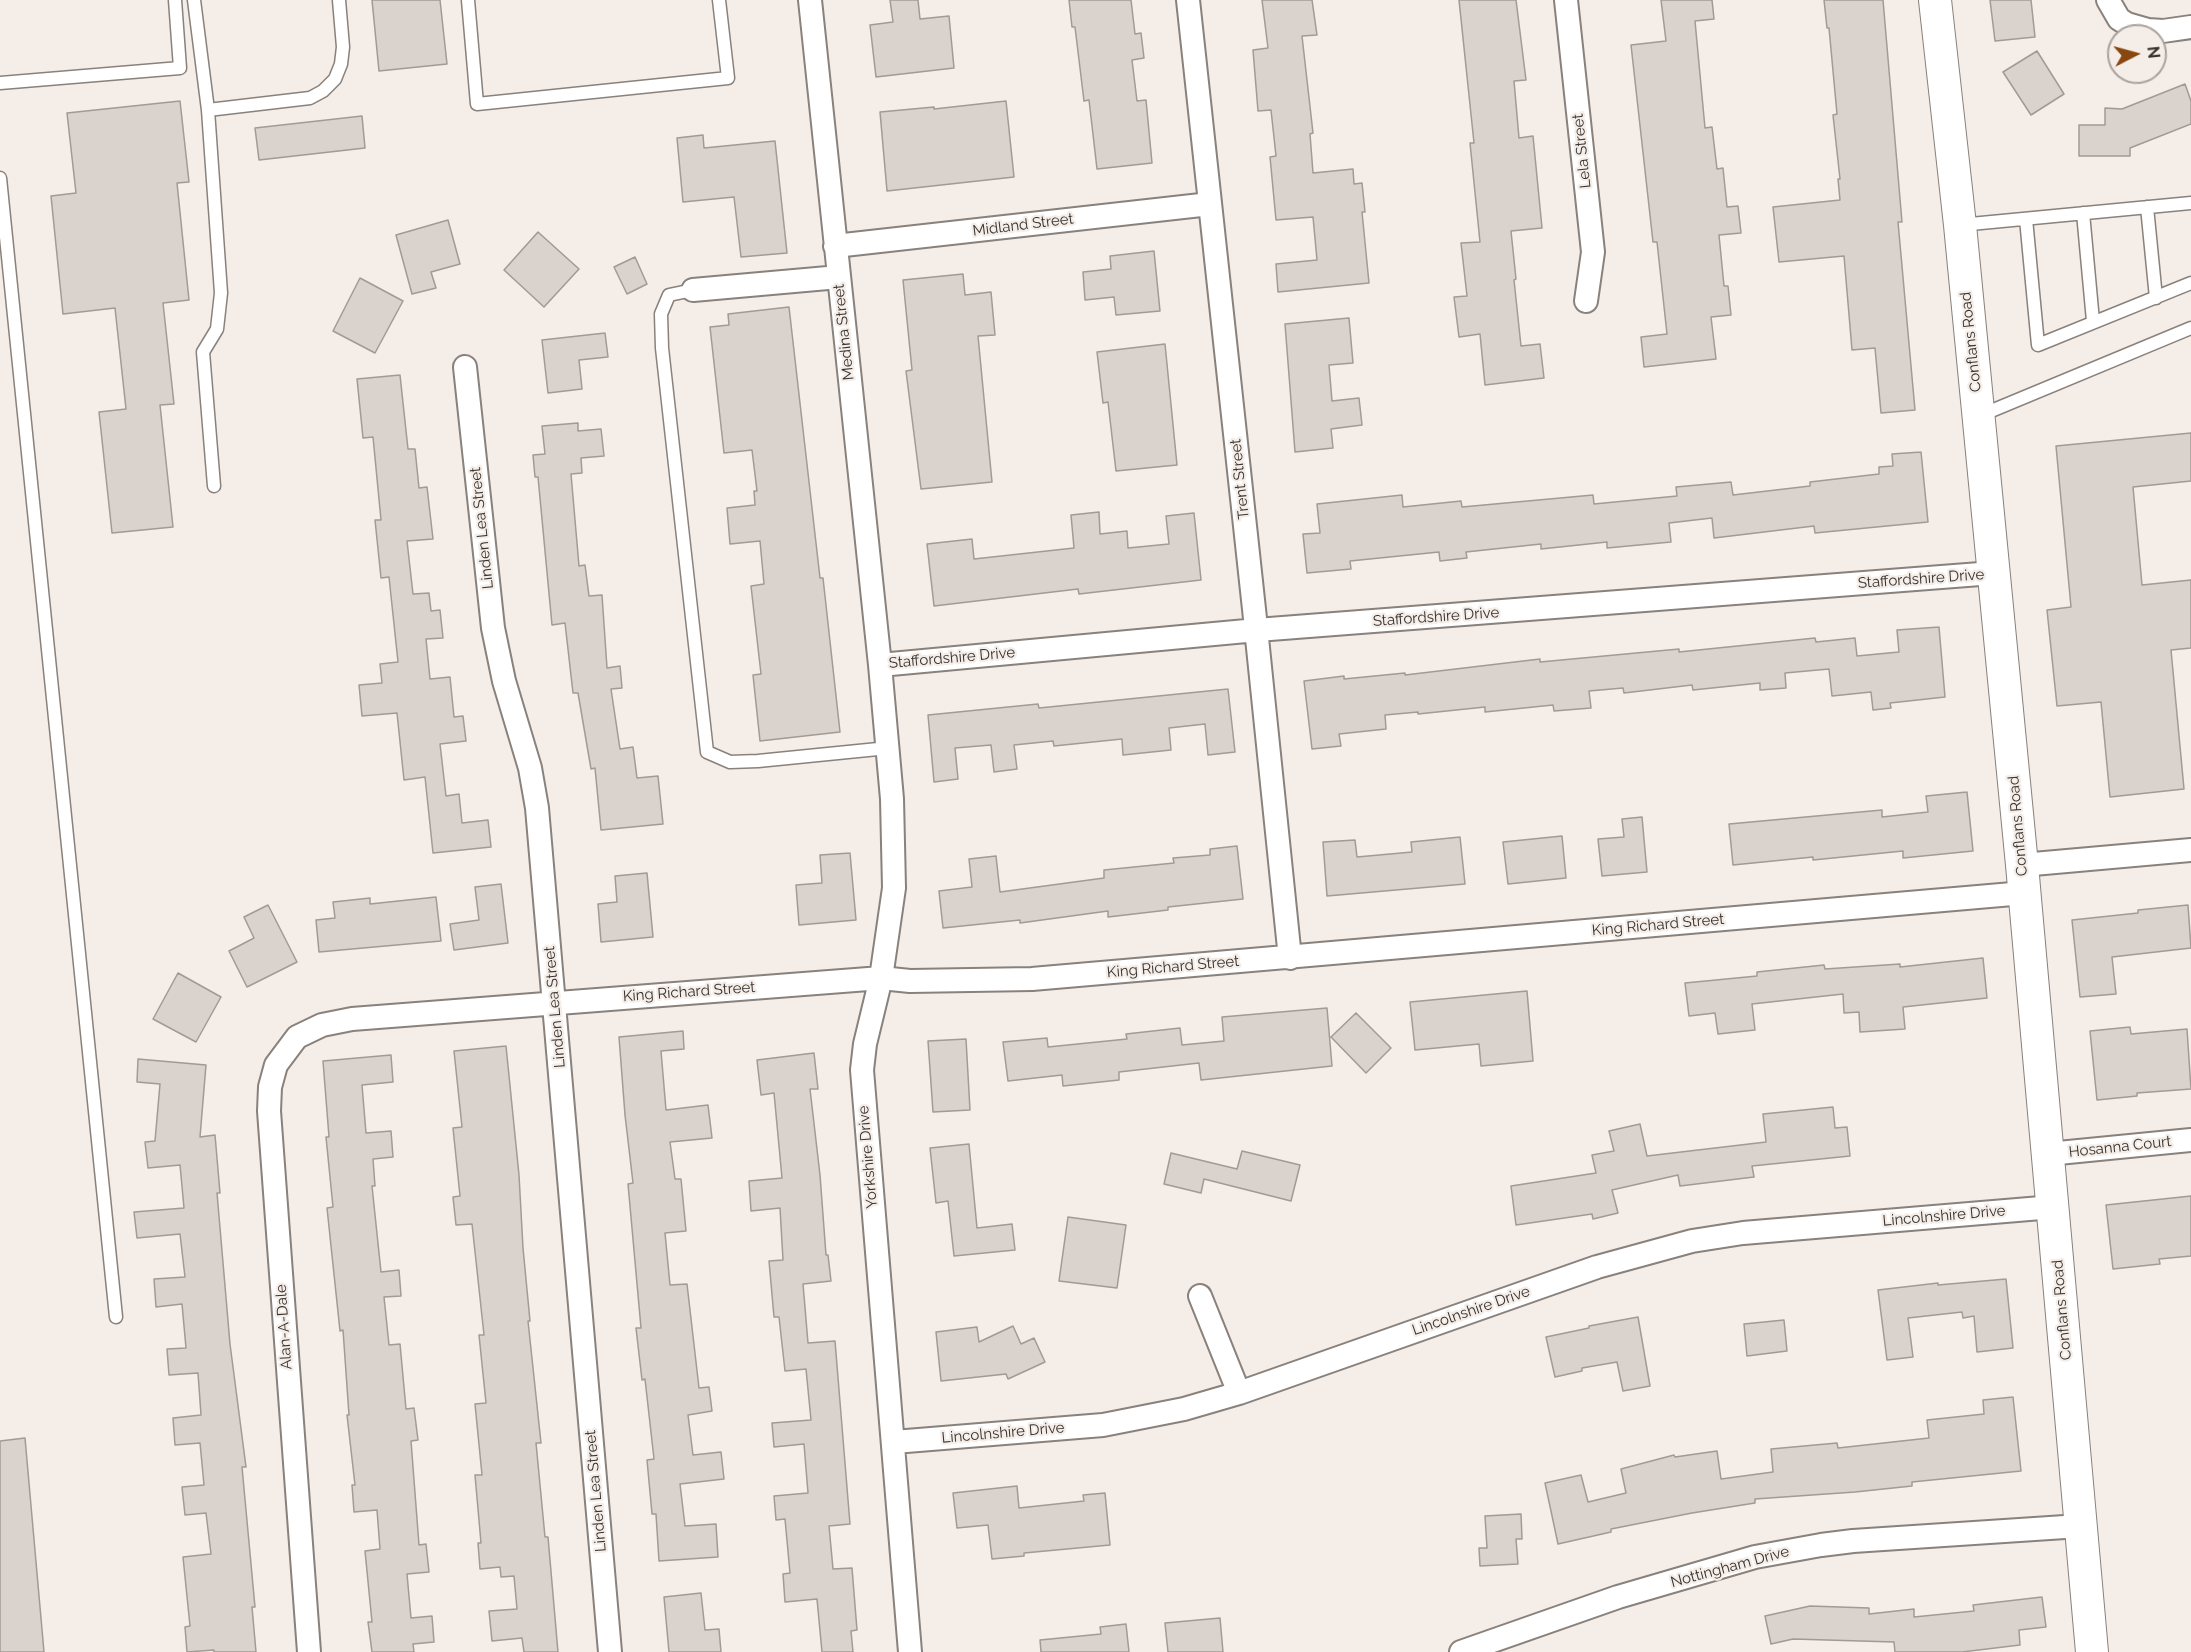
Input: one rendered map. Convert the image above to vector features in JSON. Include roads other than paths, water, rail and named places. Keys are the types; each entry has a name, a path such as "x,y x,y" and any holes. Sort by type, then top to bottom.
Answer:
{"main road":[{"name":"Conflans Road","path":"1935,0 2023,879 2092,1652"}],"street":[{"name":"Medina Street","path":"810,0 880,664"},
{"name":"Trent Street","path":"1188,0 1257,630 1290,958"},
{"name":"Lela Street","path":"1566,0 1593,252 1587,301"},
{"path":"2114,10 2127,24 2148,30 2163,31 2191,27"},
{"name":"Midland Street","path":"835,246 1210,204"},
{"path":"693,290 839,277"},
{"name":"Linden Lea Street","path":"465,367 492,620 504,681 530,768 537,808 610,1652"},
{"name":"Staffordshire Drive","path":"880,664 1257,630 1993,573"},
{"name":"Yorkshire Drive","path":"880,664 894,839 894,888 881,978 867,1034 862,1070 910,1652"},
{"name":"King Richard Street","path":"322,1025 352,1018 881,978 910,981 1032,979 1290,958 2023,879 2191,850"},
{"name":"Alan-A-Dale","path":"309,1652 269,1111 270,1087 276,1065 297,1037 322,1025"},
{"name":"Hosanna Court","path":"2048,1154 2191,1140"},
{"name":"Lincolnshire Drive","path":"894,1442 1103,1425 1184,1409 1239,1393 1597,1267 1692,1241 1743,1233 2053,1207"},
{"path":"1200,1296 1239,1393"},
{"name":"Nottingham Drive","path":"1461,1652 1618,1597 1755,1557 1853,1541 2080,1526"}],"lane":[{"path":"175,0 180,68"},
{"path":"194,0 208,110 221,293 217,329 203,352 214,486"},
{"path":"208,110 310,98 323,91 334,79 341,64 344,47 339,0"},
{"path":"468,0 477,104 728,78 719,0"},
{"path":"0,82 202,68"},
{"path":"0,178 116,1317"},
{"path":"1959,225 2191,203"},
{"path":"2147,207 2156,298"},
{"path":"2083,213 2093,321"},
{"path":"2026,219 2038,345 2191,283"},
{"path":"693,290 669,295 661,314 663,359 707,752 730,762 888,748"},
{"path":"1978,416 2191,328"}]}
